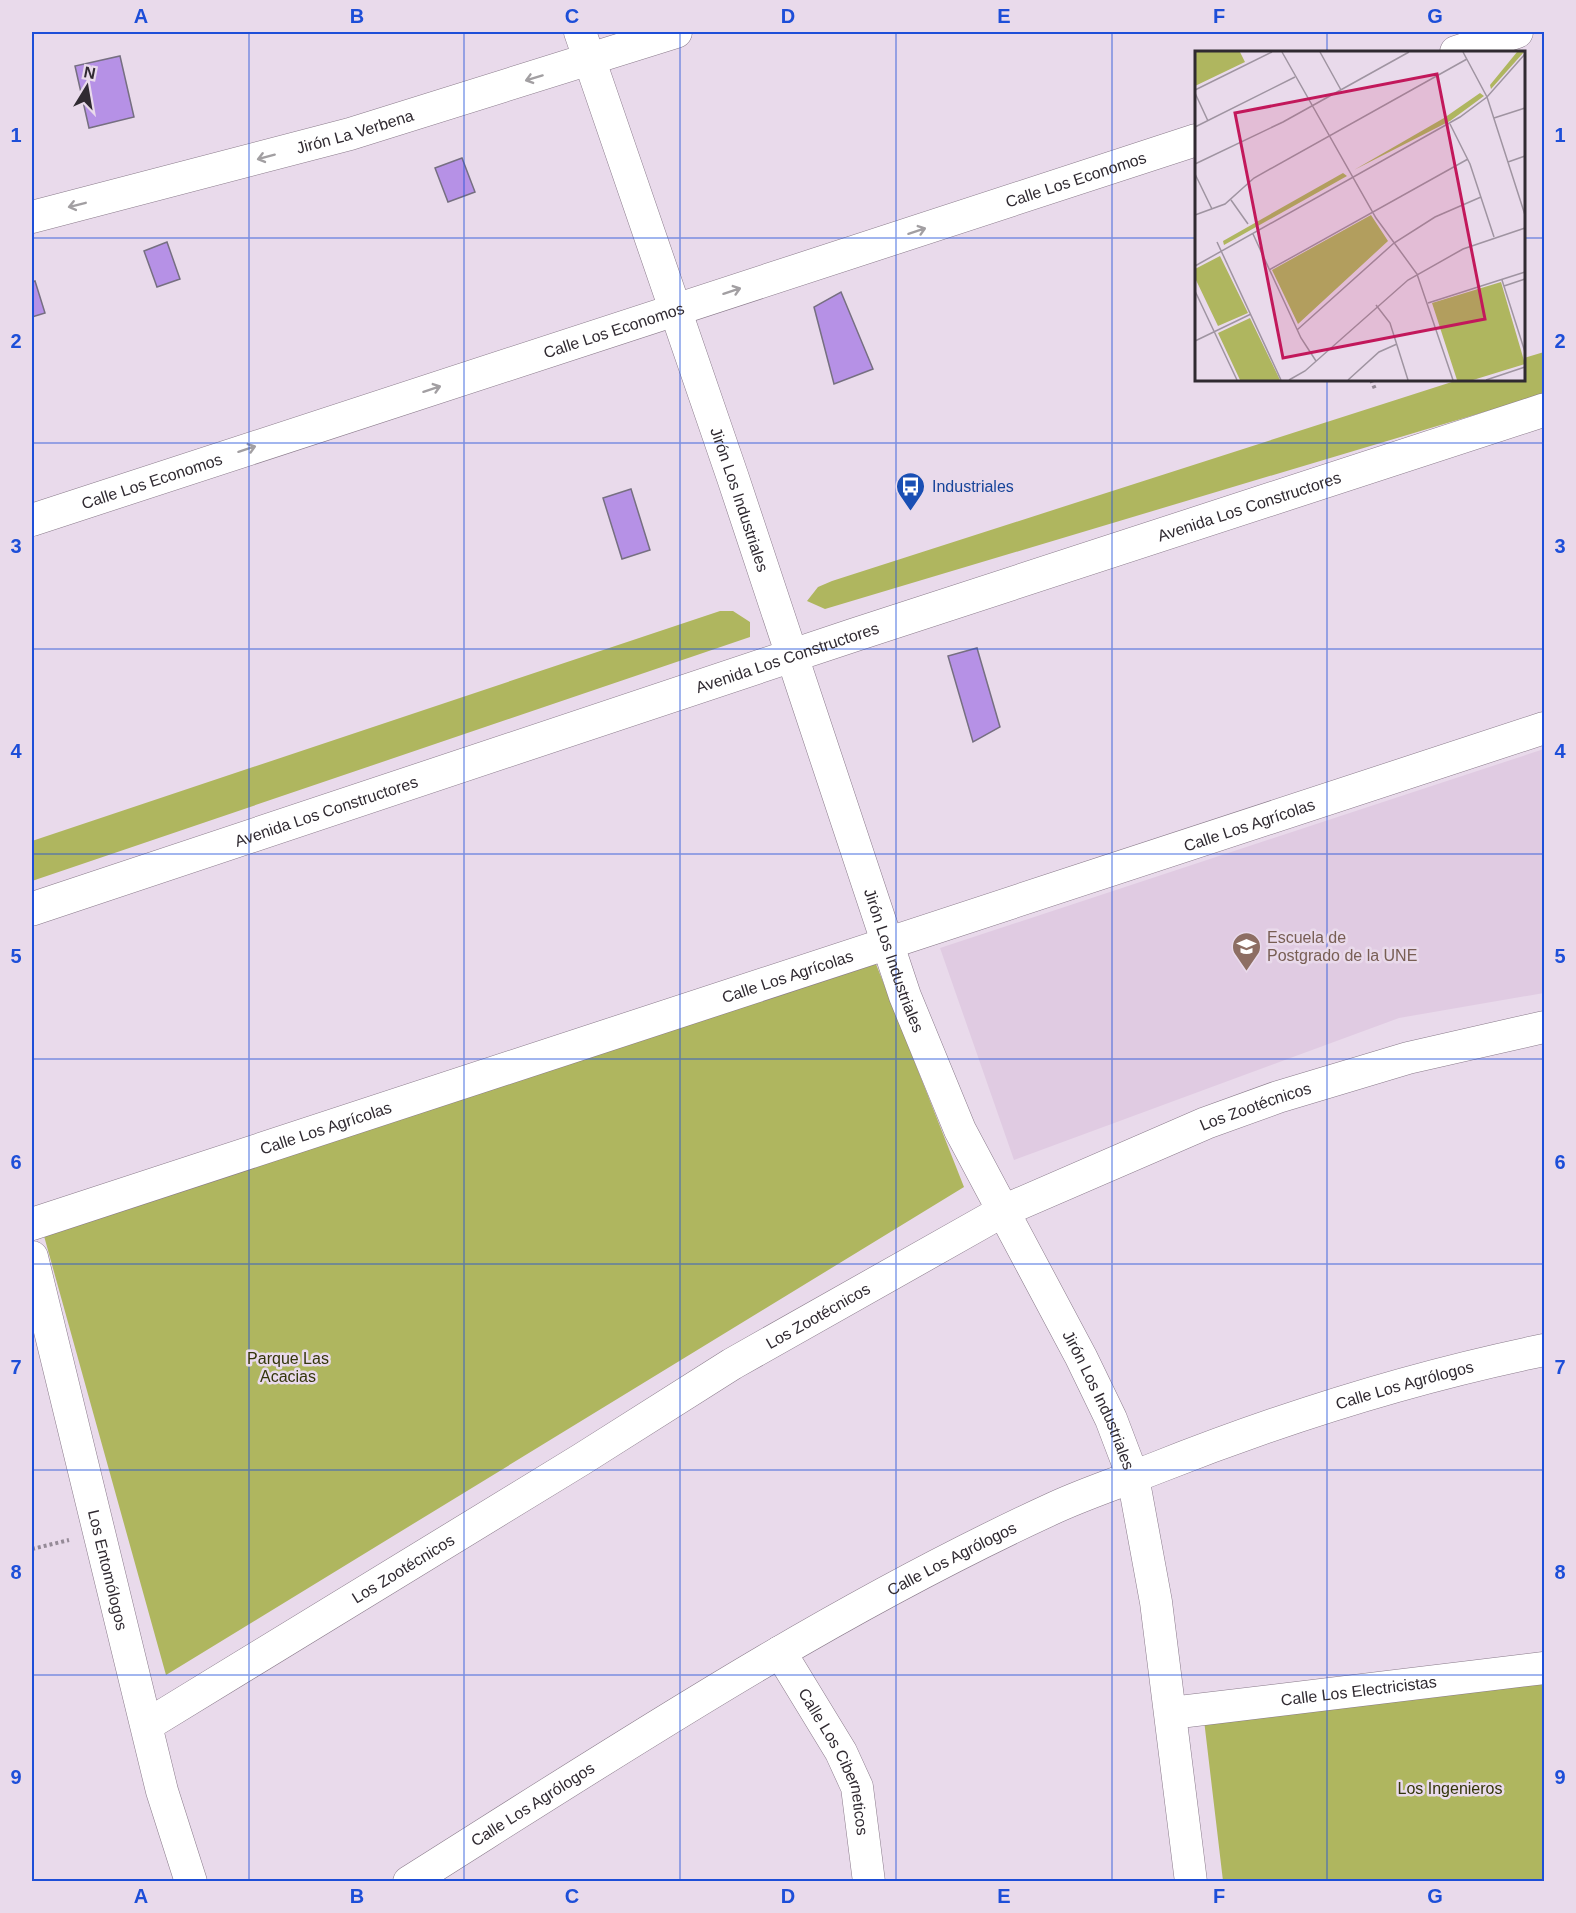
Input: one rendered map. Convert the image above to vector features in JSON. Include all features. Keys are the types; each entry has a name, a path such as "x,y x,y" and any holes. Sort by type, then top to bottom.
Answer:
{"street":[{"name":"Jirón La Verbena","path":"32,217 316,144 585,46 676,32"},
{"path":"1459,51 1517,32"},
{"name":"Jirón Los Industriales","path":"585,46 676,310 887,944 920,1035 960,1130 1081,1357 1111,1419 1133,1477 1146,1540 1172,1713 1191,1881"},
{"name":"Calle Los Economos","path":"32,520 1195,141"},
{"name":"Avenida Los Constructores","path":"32,909 791,656 1545,410"},
{"name":"Calle Los Agrícolas","path":"32,1224 1545,728"},
{"name":"Los Zootécnicos","path":"147,1725 582,1459 732,1364 1003,1211 1206,1123 1278,1098 1408,1058 1545,1027"},
{"name":"Los Entomólogos","path":"32,1257 162,1791 191,1881"},
{"name":"Calle Los Agrólogos","path":"409,1881 780,1652 1002,1532 1060,1505 1196,1452 1356,1398 1430,1377 1545,1350"},
{"name":"Calle Los Ciberneticos","path":"780,1652 841,1752 857,1787 869,1881"},
{"name":"Calle Los Electricistas","path":"1172,1713 1545,1668"}],"path":[{"path":"1371,381 1374,389"}],"shaded area":[{"name":"Escuela de Postgrado de la UNE","path":"1544,749 1544,993 1399,1018 1014,1160 940,948"}],"green space":[{"path":"1544,352 1544,394 825,609 807,601 818,587 832,581 1455,381 1525,381 1525,358"},
{"path":"720,611 733,611 750,622 750,637 32,881 32,841"},
{"name":"Parque Las Acacias","path":"876,964 964,1187 166,1675 44,1236"},
{"name":"Los Ingenieros","path":"1544,1682 1544,1881 1223,1881 1204,1720"}],"building":[{"path":"120,56 134,117 89,128 75,66"},
{"path":"462,158 475,192 448,202 435,168"},
{"path":"167,242 180,279 157,287 144,251"},
{"path":"35,281 45,313 32,317 32,282"},
{"path":"841,292 873,369 834,384 814,307"},
{"path":"631,489 650,550 622,559 603,498"},
{"path":"977,648 1000,727 973,742 948,656"}],"place":[{"name":"Industriales","path":"911,512"},
{"name":"Escuela de Postgrado de la UNE","path":"1246,972"}]}
